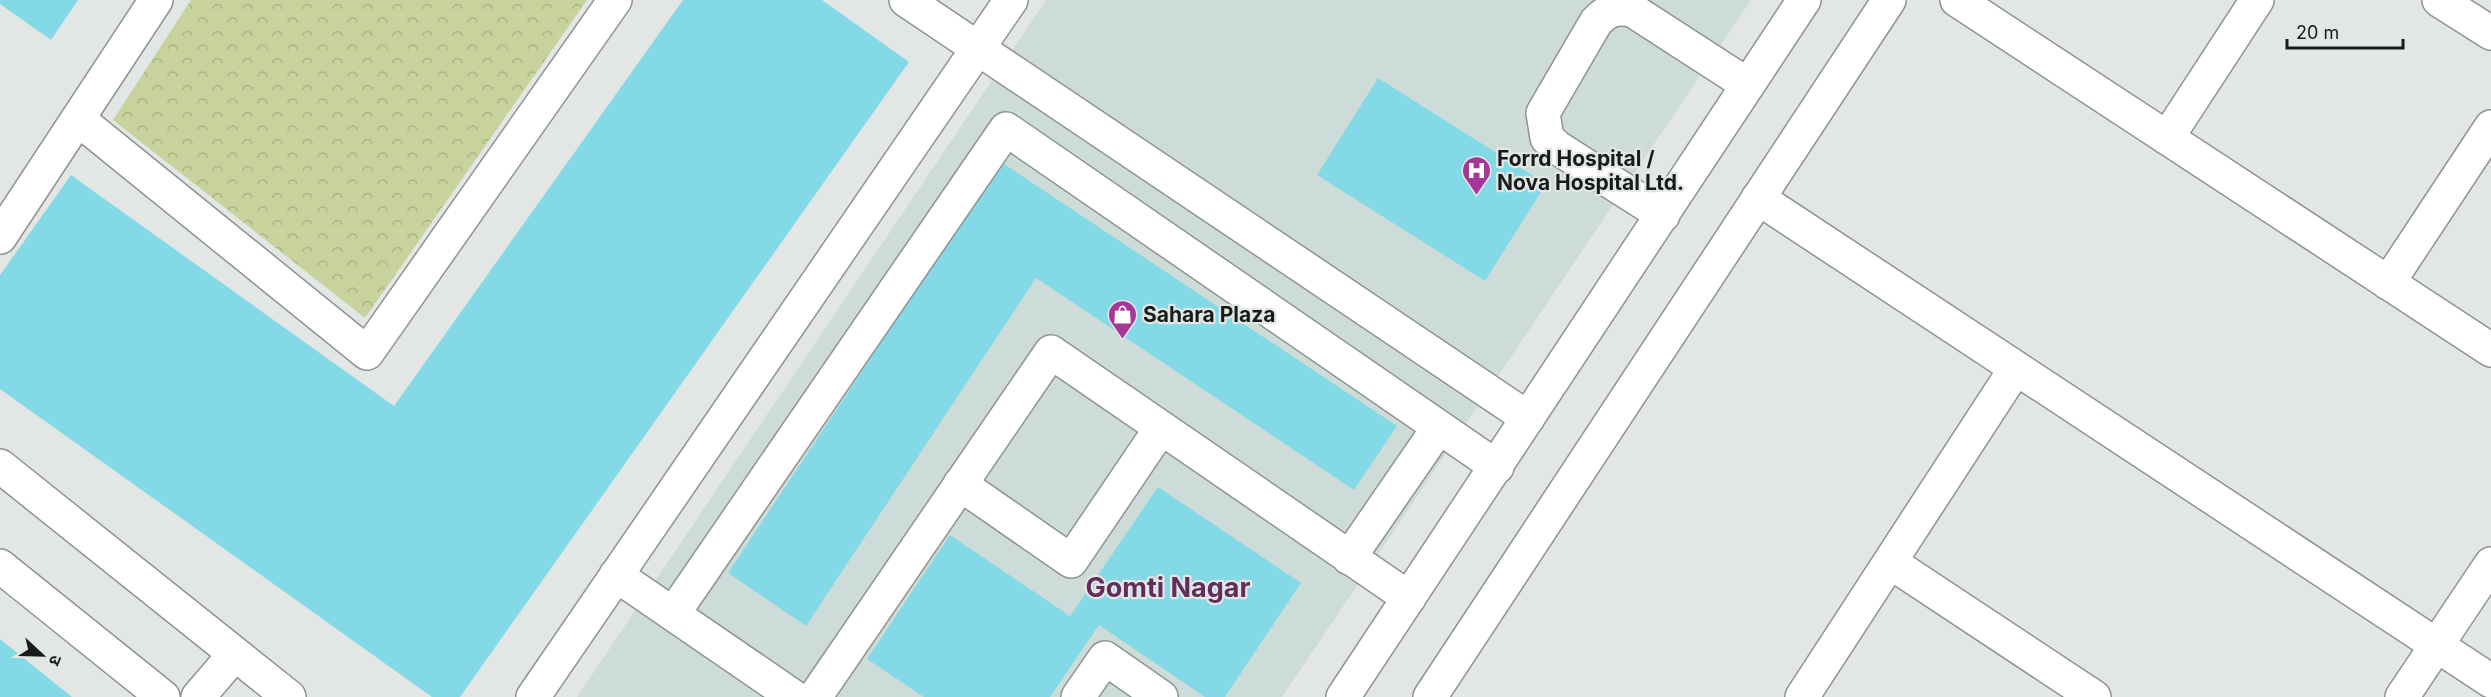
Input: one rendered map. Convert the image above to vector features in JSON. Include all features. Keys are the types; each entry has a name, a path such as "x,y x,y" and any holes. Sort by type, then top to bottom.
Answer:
{"street":[{"path":"0,237 156,0"},
{"path":"78,119 367,353 615,0"},
{"path":"906,0 1528,418"},
{"path":"532,697 1011,0"},
{"path":"1343,697 1804,0"},
{"path":"1430,697 1889,0"},
{"path":"1957,0 2491,350"},
{"path":"2167,138 2257,0"},
{"path":"2439,0 2491,33"},
{"path":"1663,215 1558,148 1547,138 1543,113 1596,22 1606,12 1619,8 1632,10 1748,85"},
{"path":"2388,283 2491,128"},
{"path":"674,614 1006,129 1497,467"},
{"path":"1758,198 2491,681"},
{"path":"815,697 1051,352 1409,598"},
{"path":"1802,697 2016,368"},
{"path":"1350,558 1439,427"},
{"path":"960,484 1071,561 1161,428"},
{"path":"0,466 289,697"},
{"path":"1890,562 2087,695"},
{"path":"2402,697 2491,564"},
{"path":"0,566 163,697"},
{"path":"616,575 794,697"},
{"path":"198,697 235,654"},
{"path":"1078,697 1105,658 1161,697"}],"shaded area":[{"path":"1046,0 1751,0 1282,697 577,697"}],"green space":[{"path":"191,0 587,0 365,318 113,120"}],"building":[{"path":"0,0 78,0 51,40 0,4"},
{"path":"683,0 822,0 909,62 460,697 432,697 0,389 0,275 71,175 394,406"},
{"path":"1378,78 1546,184 1485,281 1317,175"},
{"path":"1001,162 1397,426 1354,490 1036,278 806,626 728,573"},
{"path":"1158,487 1301,583 1225,697 1205,697 1099,625 1050,697 924,697 867,659 950,535 1070,616"},
{"path":"0,639 72,697 0,697"}],"place":[{"name":"Forrd Hospital / Nova Hospital Ltd.","path":"1476,196"},
{"name":"Sahara Plaza","path":"1122,340"}],"district":[{"name":"Gomti Nagar","path":"1168,587"}]}
